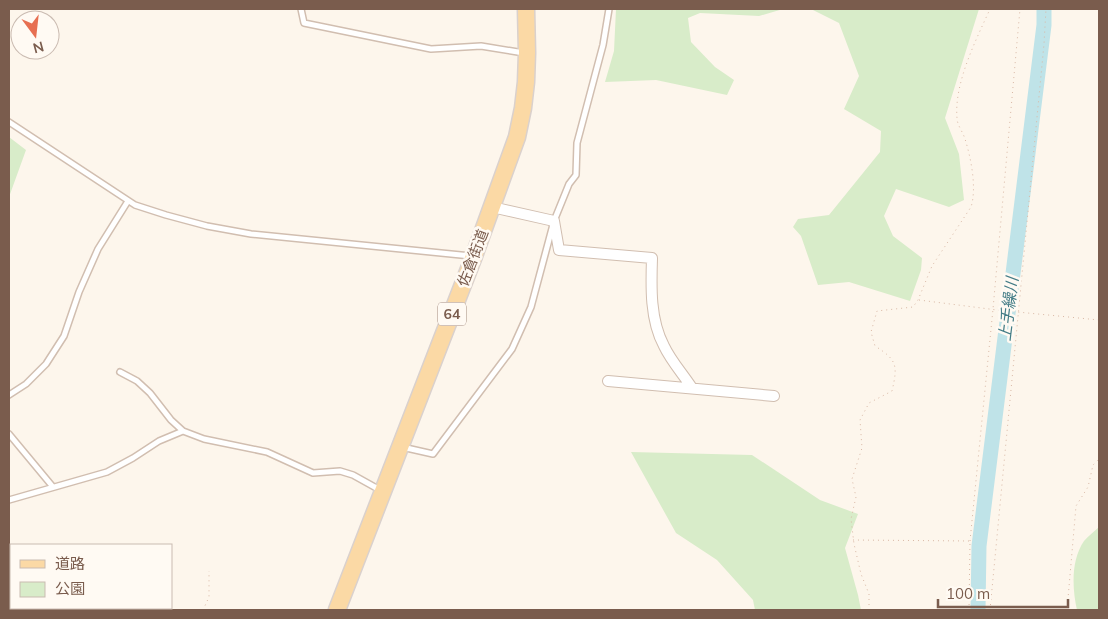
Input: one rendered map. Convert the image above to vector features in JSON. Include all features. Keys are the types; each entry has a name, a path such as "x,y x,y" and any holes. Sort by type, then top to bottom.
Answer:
{"main road":[{"name":"佐倉街道","path":"337,610 474,256 517,137 523,108 528,53 526,9"}],"street":[{"path":"492,207 554,221 559,250 652,258 651,291 656,326 664,346 692,388"},
{"path":"608,382 774,396"}],"lane":[{"path":"302,9 304,23 431,49 481,46 528,53"},
{"path":"400,446 433,454 512,349 531,307 554,221 570,184 576,175 577,142 603,45 609,9"},
{"path":"9,122 128,201 174,218 250,234 474,256"},
{"path":"9,395 26,384 46,364 64,336 79,292 98,249 128,201"},
{"path":"120,372 144,387 171,420 183,431 204,439 267,452 313,473 340,471 353,475 382,492"},
{"path":"9,500 107,472 159,441 183,431"},
{"path":"9,434 52,487"}],"path":[{"path":"868,610 869,594 861,574 853,540 851,519 856,497 852,479 862,448 860,420 869,404 892,391 896,372 890,356 875,346 871,332 877,311 914,306 932,266 971,207 974,196 974,182 965,140 956,120 957,101 962,79 990,9"},
{"path":"969,610 970,541 1020,9"},
{"path":"990,610 1046,9"},
{"path":"918,300 1099,320"},
{"path":"1099,339 1099,362"},
{"path":"1068,610 1076,506 1088,486 1093,465 1099,459"},
{"path":"853,540 970,541"},
{"path":"203,610 208,598 209,571"}],"green space":[{"path":"616,9 783,9 759,16 700,13 688,18 691,42 715,67 734,80 727,95 656,80 605,82 614,51"},
{"path":"811,9 979,9 945,118 959,154 964,200 949,207 896,189 884,216 893,236 922,258 921,270 910,301 849,282 818,285 801,236 793,227 798,219 829,215 880,152 881,131 844,109 859,76 839,23"},
{"path":"9,137 26,150 9,197"},
{"path":"631,452 752,455 820,500 858,514 845,548 861,610 755,610 753,600 717,560 676,533"},
{"path":"1099,527 1099,610 1077,610 1074,593 1074,574 1077,557 1084,541"}],"waterway":[{"name":"上手繰川","path":"978,610 979,546 1044,25 1044,9"}]}
